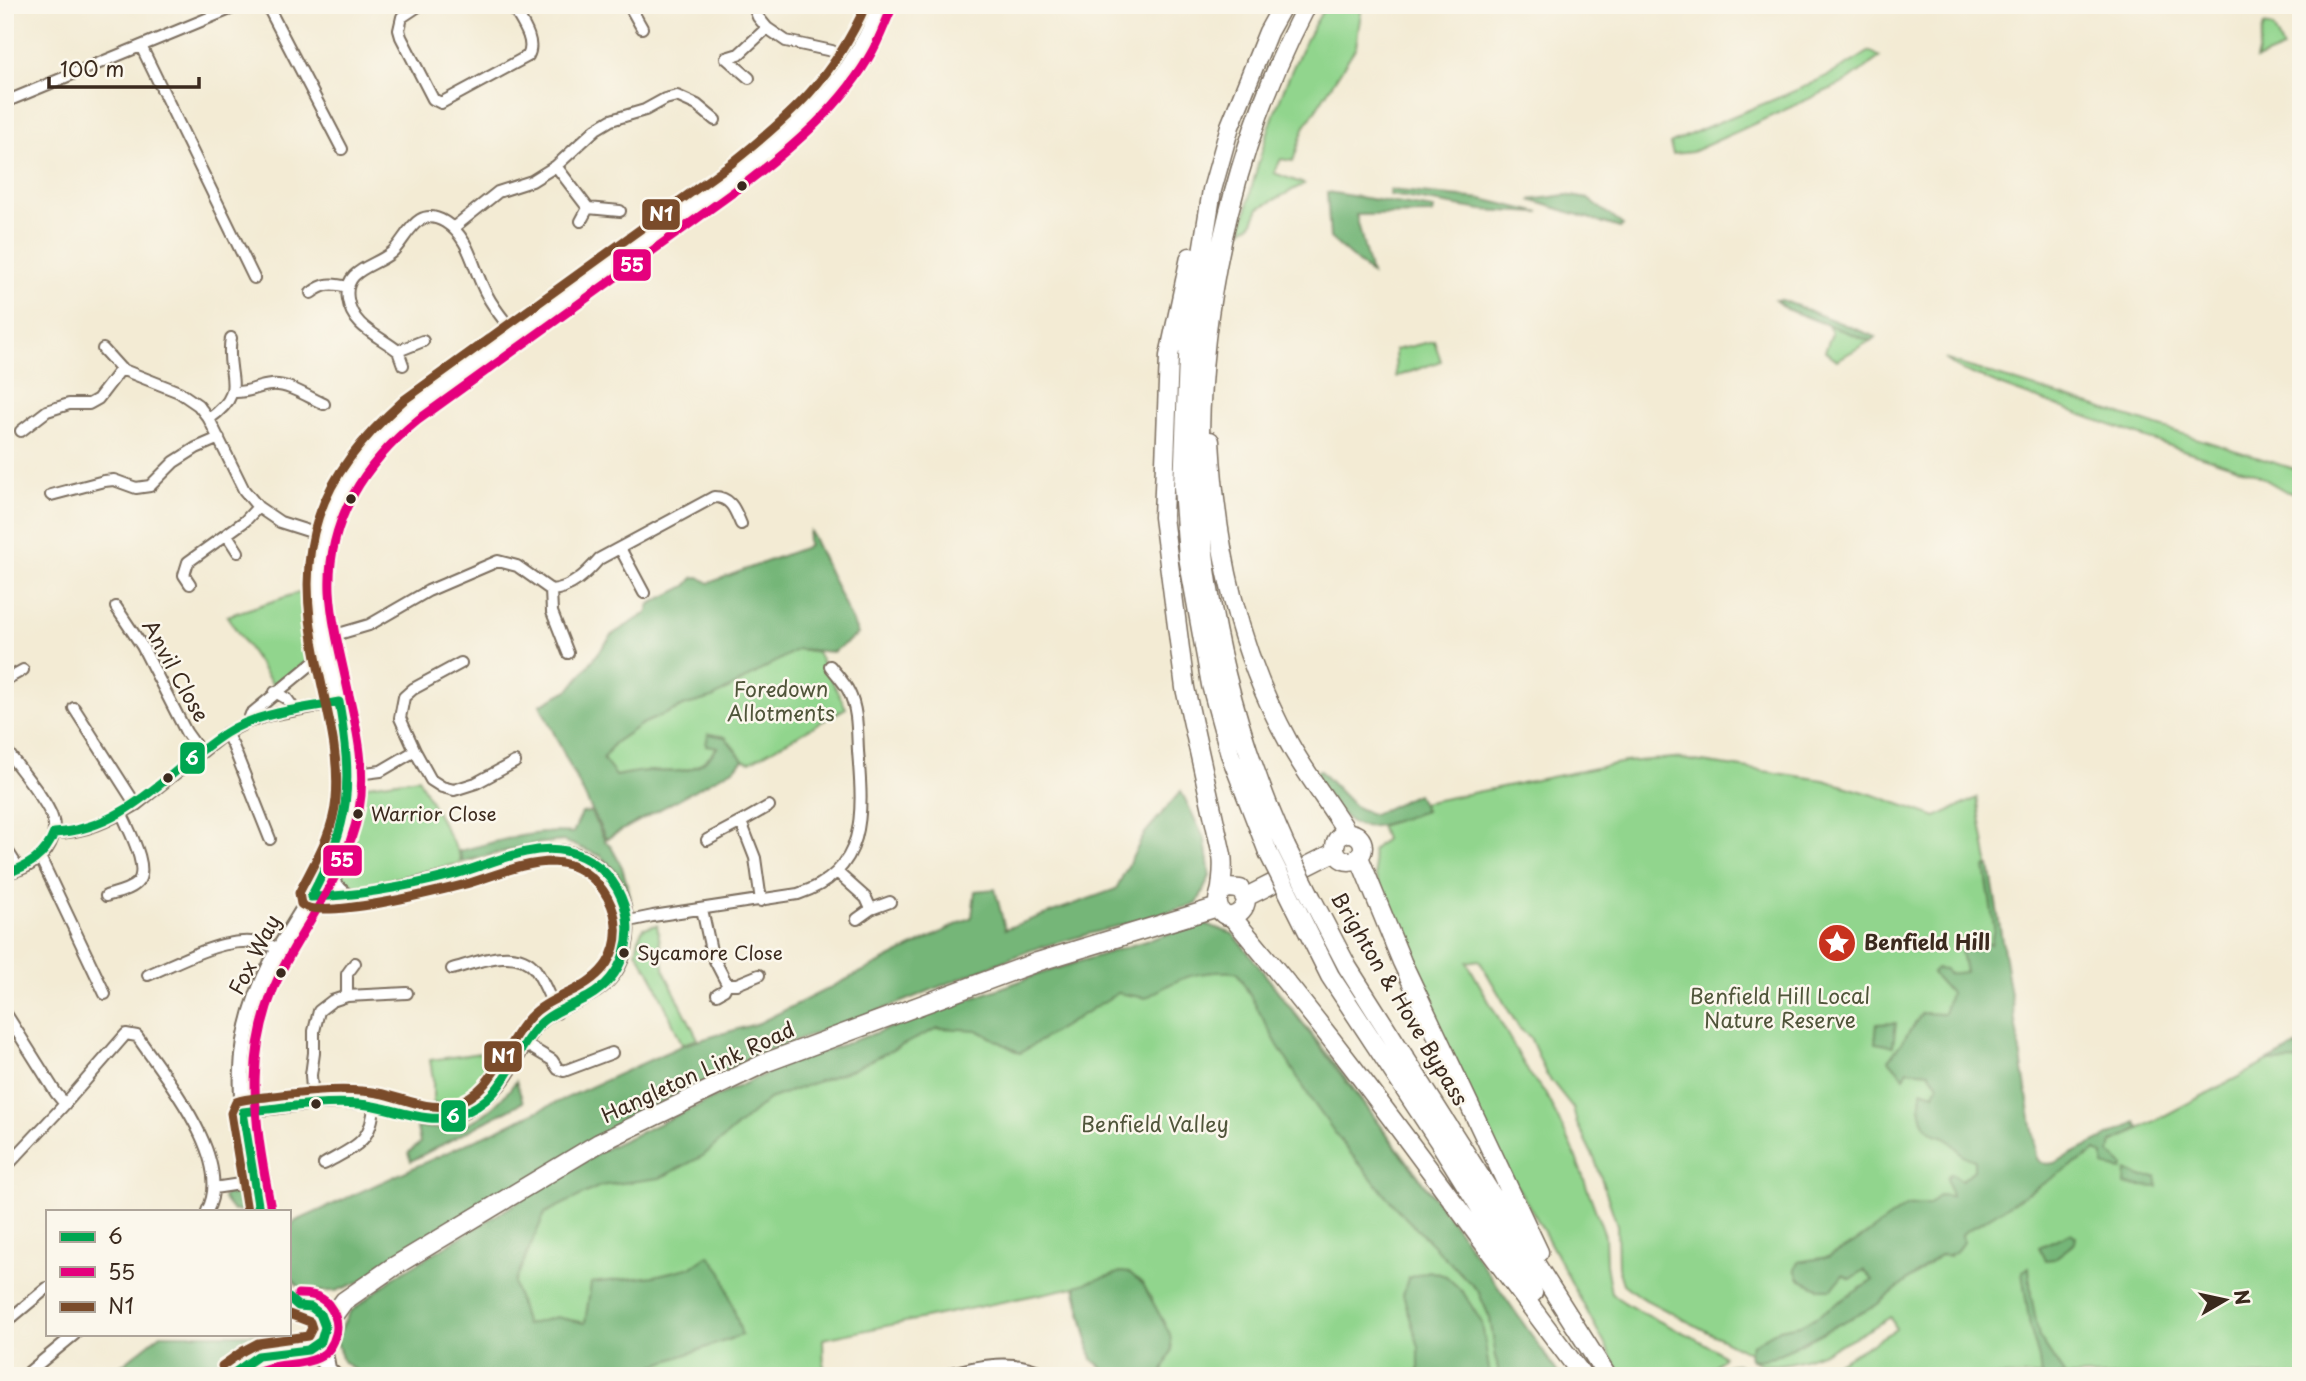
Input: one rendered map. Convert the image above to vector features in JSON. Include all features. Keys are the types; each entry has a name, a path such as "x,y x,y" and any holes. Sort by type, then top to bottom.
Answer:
{"highway":[{"name":"Brighton & Hove Bypass","path":"1283,5 1268,32 1230,126 1212,190 1189,333 1182,487 1187,545 1203,649 1230,754 1303,903 1330,976 1438,1140 1584,1376"},
{"name":"Brighton & Hove Bypass","path":"1277,850 1273,820 1242,734 1225,670 1206,569 1199,491 1200,395 1209,311 1235,184 1269,91 1307,5"},
{"path":"1212,190 1188,263 1169,356 1163,517 1185,688 1222,855 1223,905 1337,1047 1584,1376"},
{"path":"1209,311 1207,378 1213,486 1223,565 1250,658 1269,704 1300,762 1347,832 1362,839 1363,849 1359,857 1346,861 1335,852"},
{"path":"1335,852 1336,839 1347,832"},
{"path":"1246,897 1335,852"},
{"path":"1359,857 1402,962 1572,1322"},
{"path":"1234,887 1246,897 1244,910 1223,905 1225,889 1234,887"},
{"name":"Brighton & Hove Bypass","path":"1303,903 1348,968 1607,1376"},
{"name":"Hangleton Link Road","path":"298,1351 318,1345 344,1301 393,1267 599,1143 766,1062 1037,962 1223,905"},
{"name":"Hangleton Link Road","path":"297,1306 344,1301"},
{"path":"297,1306 320,1314 325,1332"},
{"path":"230,1376 260,1355 276,1336"},
{"path":"279,1336 286,1345 298,1351"},
{"path":"260,1355 298,1351"}],"street":[{"path":"5,102 240,5"},
{"path":"267,5 342,149"},
{"path":"420,5 402,17 399,30 430,95 441,103 531,51 530,38 512,5"},
{"path":"629,5 642,28"},
{"path":"753,5 766,28 786,41 832,51"},
{"name":"Fox Way","path":"259,1210 243,1112 241,1061 246,1029 262,981 312,897 334,853 348,806 349,775 339,702 318,589 324,536 344,486 365,453 411,410 733,176 812,111 841,80 856,57 880,5"},
{"path":"749,78 726,58 739,54 766,28"},
{"path":"141,46 254,278"},
{"path":"453,228 498,192 532,181 556,166 596,129 611,120 645,110 677,96 687,99 715,120"},
{"path":"556,166 587,208 620,211"},
{"path":"581,221 587,208"},
{"path":"403,365 398,351 366,331 358,322 348,299 348,287 359,270 393,252 407,229 417,221 430,218 442,220 453,228 469,250 487,296 515,335"},
{"path":"311,293 322,285 348,287"},
{"path":"209,419 227,405 233,391 229,347 231,338"},
{"path":"398,351 423,341"},
{"path":"103,349 121,369 179,392 198,405 209,419 244,490 258,508 280,522 324,536"},
{"path":"21,431 47,411 69,404 89,404 98,399 121,369"},
{"path":"233,391 245,393 261,387 279,385 324,404"},
{"path":"51,495 114,480 136,488 150,486 174,462 219,438"},
{"path":"325,638 369,625 428,591 498,561 517,566 551,590 557,589 586,575 600,559 714,497 728,500 741,524"},
{"path":"190,584 184,575 191,559 245,522 258,508"},
{"path":"227,535 238,552"},
{"path":"620,548 644,593"},
{"path":"551,590 552,612 568,653"},
{"name":"Anvil Close","path":"116,607 142,646 186,732 201,754"},
{"path":"248,722 251,714 275,692 314,662"},
{"path":"461,663 413,689 404,697 400,718 415,751 431,780 454,790 476,783 515,762"},
{"path":"629,922 761,901 817,888 838,873 858,838 860,782 854,710 849,692 830,666"},
{"path":"5,680 23,670"},
{"path":"275,692 287,699 295,710"},
{"path":"54,833 87,830 122,814 226,733 248,722 339,702"},
{"path":"74,708 136,805"},
{"path":"226,733 270,839"},
{"path":"5,748 46,806 53,819 54,833 51,845 32,864 5,874"},
{"path":"349,775 381,771 415,751"},
{"path":"707,840 769,806"},
{"path":"106,896 136,885 141,878 140,857 122,814"},
{"path":"741,822 755,858 761,901"},
{"path":"5,846 19,869"},
{"path":"243,1112 313,1104 374,1105 430,1118 453,1117 476,1109 492,1096 540,1024 604,986 617,969 625,951 629,922 619,890 596,863 582,855 562,851 521,856 454,875 368,894 312,897"},
{"path":"334,853 334,880 338,887 349,895"},
{"path":"40,857 105,994"},
{"path":"838,873 866,898 871,909"},
{"path":"857,919 871,909 890,902"},
{"path":"702,909 712,954 727,984"},
{"path":"148,975 233,941 258,942 279,949"},
{"path":"452,969 504,958 517,958 528,962 536,970 557,1013"},
{"path":"347,996 346,974 355,963"},
{"path":"727,984 737,984 759,975"},
{"path":"717,994 724,990 727,984"},
{"path":"313,1104 310,1075 314,1031 319,1011 332,1001 347,996 407,993"},
{"path":"5,1012 65,1104"},
{"path":"5,1168 125,1034 137,1037 197,1129 213,1166 214,1188 207,1210"},
{"path":"525,1044 552,1060 558,1069 564,1071 612,1053"},
{"path":"324,1164 354,1147 367,1135 373,1124 374,1105"},
{"path":"214,1188 253,1182"},
{"path":"5,1324 46,1289"},
{"path":"325,1332 334,1372"},
{"path":"24,1376 73,1336"},
{"path":"298,1351 334,1372"},
{"path":"942,1376 964,1368 993,1364 1021,1366 1050,1376"}],"green space":[{"path":"1326,5 1362,5 1356,47 1304,128 1293,161 1281,159 1274,173 1304,184 1259,208 1252,224 1242,230 1274,114 1297,58"},
{"path":"2264,25 2273,27 2283,49 2256,60"},
{"path":"1870,51 1880,57 1846,82 1692,152 1673,154 1670,144 1797,90"},
{"path":"1389,190 1482,199 1540,213 1481,210 1390,195"},
{"path":"1327,192 1434,209 1433,214 1356,215 1371,274 1330,238"},
{"path":"1566,195 1588,199 1623,225 1620,228 1530,200"},
{"path":"1775,300 1782,300 1876,337 1870,341 1786,309"},
{"path":"1827,324 1870,341 1837,360 1825,351 1832,333"},
{"path":"1434,341 1441,361 1396,377 1395,350"},
{"path":"1947,360 2301,471 2301,492 2287,492 2254,473 2149,439 1999,385 1964,371"},
{"path":"810,531 858,634 833,652 798,649 712,698 686,705 642,724 614,743 603,759 616,776 645,771 688,770 695,767 703,763 718,747 706,745 708,734 725,737 743,760 735,768 606,839 540,705 570,689 613,634 647,613 650,604 686,586 693,578 699,577 709,583 809,546 807,540"},
{"path":"304,591 315,655 275,688 227,616"},
{"name":"Foredown Allotments","path":"798,649 817,652 846,708 750,762 743,760 725,737 709,734 706,745 718,746 703,762 680,771 616,776 603,759 614,743 642,724 686,705 712,698"},
{"name":"Benfield Hill Local Nature Reserve","path":"1674,758 1824,780 1936,817 1977,798 2034,1138 2038,1181 1763,1354 1743,1350 1640,1297 1623,1284 1618,1268 1617,1225 1595,1160 1577,1124 1573,1108 1546,1074 1530,1037 1519,1028 1479,960 1467,962 1531,1077 1544,1091 1572,1147 1605,1236 1611,1293 1638,1311 1724,1356 1717,1364 1693,1373 1622,1376 1537,1219 1503,1164 1424,998 1376,877 1372,851 1385,839 1380,826 1425,811 1422,803 1625,762"},
{"path":"1319,770 1354,806 1373,815 1417,794 1425,811 1369,827 1358,825 1339,810 1312,775"},
{"path":"418,778 459,854 461,863 361,887 345,885 342,867 354,830 361,786"},
{"path":"1181,791 1205,840 1210,876 1197,904 1031,950 889,1007 759,1054 606,1131 367,1279 336,1291 304,1292 290,1277 290,1227 294,1222 683,1045 759,1023 972,917 975,891 995,889 1005,929 1116,889 1145,833"},
{"path":"591,812 622,867 631,899 615,871 601,856 564,841 534,844 463,862 459,851 530,835 573,833 582,813"},
{"path":"1990,866 2035,1154 2043,1163 2054,1163 2136,1122 2139,1128 2112,1143 2110,1153 2123,1165 2122,1170 2103,1166 2103,1154 2096,1151 1962,1234 1963,1242 1956,1251 1940,1255 1875,1306 1774,1357 1750,1359 1752,1345 1779,1329 1800,1325 1816,1317 1873,1280 1864,1270 1851,1279 1843,1275 1832,1289 1820,1289 1799,1279 1795,1269 1798,1262 1828,1257 1853,1244 1907,1206 1928,1205 1939,1195 1951,1196 1947,1177 1951,1173 1962,1180 1974,1170 1974,1160 1925,1124 1920,1106 1922,1090 1934,1094 1938,1084 1929,1072 1908,1070 1904,1077 1889,1060 1922,1013 1944,1014 1950,993 1932,973 1936,969 1946,970 1948,974 1965,972 1961,952 1971,947 1977,938 1991,945 1994,927 1985,867"},
{"name":"Benfield Valley","path":"1203,923 1233,934 1333,1061 1440,1205 1490,1318 1499,1376 1111,1376 1092,1359 1075,1287 823,1339 824,1376 363,1376 343,1361 336,1339 349,1313 396,1276 778,1068 1040,974"},
{"path":"1203,923 1233,934 1248,952 1457,1228 1560,1376 1499,1376 1490,1318 1478,1291 1398,1210 1346,1148 1312,1101 1237,972 1211,972 1189,976 1146,998 1118,993 1020,1053 977,1030 938,1028 853,1069 769,1099 703,1156 660,1178 600,1186 545,1213 514,1284 526,1325 556,1317 585,1323 591,1283 654,1276 692,1267 709,1255 722,1272 742,1335 624,1376 363,1376 343,1361 336,1339 349,1313 396,1276 609,1147 778,1068 1040,974"},
{"path":"657,925 665,973 698,1039 682,1044 652,976 636,951 644,928"},
{"path":"1896,1023 1893,1046 1875,1043 1877,1024"},
{"path":"2301,1044 2301,1376 1800,1376 1834,1365 1896,1329 1891,1317 1842,1344 1801,1360 1764,1364 1750,1359 1758,1360 1875,1306 1940,1255 1950,1256 1961,1234 2009,1204 2097,1151"},
{"path":"2301,1044 2301,1061 2267,1062"},
{"path":"502,1050 499,1064 476,1093 461,1101 433,1104 430,1060"},
{"path":"516,1081 523,1102 411,1161 408,1153 420,1143 417,1128 445,1129 466,1124 486,1113"},
{"path":"2126,1170 2141,1177 2156,1177 2158,1187 2125,1185"},
{"path":"231,1187 246,1194 250,1210 232,1210 223,1198"},
{"path":"2071,1233 2076,1237 2075,1243 2054,1259 2046,1260 2039,1247"},
{"path":"2029,1267 2039,1337 2065,1376 2041,1376 2022,1272"},
{"path":"1429,1271 1446,1276 1463,1292 1482,1323 1490,1376 1415,1376 1419,1368 1419,1347 1403,1295 1408,1278"},
{"path":"1121,1272 1130,1273 1143,1284 1170,1334 1172,1350 1161,1376 1111,1376 1092,1359 1076,1286"},
{"path":"158,1336 257,1336 201,1376 108,1376"},
{"path":"270,1359 303,1365 320,1376 245,1376"},
{"path":"270,1359 278,1368 276,1376 245,1376"},
{"path":"1736,1364 1752,1371 1751,1376 1710,1376 1728,1365"},
{"path":"1794,1370 1800,1376 1751,1376 1752,1371 1765,1373"}],"transit line":[{"name":"N1","path":"247,1210 231,1113 236,1102 286,1094 338,1090 378,1093 433,1106 451,1105 466,1099 488,1080 520,1029 534,1013 600,972 614,947 616,930 608,898 598,884 570,865 553,862 520,867 466,884 380,903 331,909 312,908 301,904 299,893 327,836 336,799 334,747 310,621 308,583 311,549 318,517 331,487 374,429 404,400 732,163 793,111 840,54 866,5"},
{"name":"55","path":"271,1209 256,1109 255,1078 264,1017 275,985 348,849 361,796 358,738 335,630 330,591 335,540 353,495 381,455 418,420 746,183 800,139 833,106 861,70 876,45 891,10"},
{"name":"6","path":"54,833 80,829 104,821 126,809 226,733 252,720 339,702"},
{"name":"6","path":"311,897 334,846 345,803 346,757 339,702"},
{"name":"6","path":"5,874 35,860 54,833"},
{"name":"6","path":"243,1112 345,1103 371,1105 421,1117 446,1118 474,1108 497,1088 528,1038 543,1021 588,997 611,978 624,953 627,940 626,911 617,888 606,873 584,857 552,849 523,853 417,883 365,893 311,897"},
{"name":"6","path":"243,1112 259,1210"},
{"name":"55","path":"250,1376 261,1370 312,1360 331,1347 337,1326 330,1307 318,1297 298,1294"},
{"name":"6","path":"230,1376 258,1356 308,1350 321,1341 325,1327 320,1314 311,1307 298,1306 290,1299"},
{"name":"N1","path":"222,1366 258,1343 308,1336 312,1328 310,1322 290,1314"}],"place":[{"name":"Warrior Close","path":"358,814"},
{"name":"Benfield Hill","path":"1837,943"},
{"name":"Sycamore Close","path":"624,953"}]}
